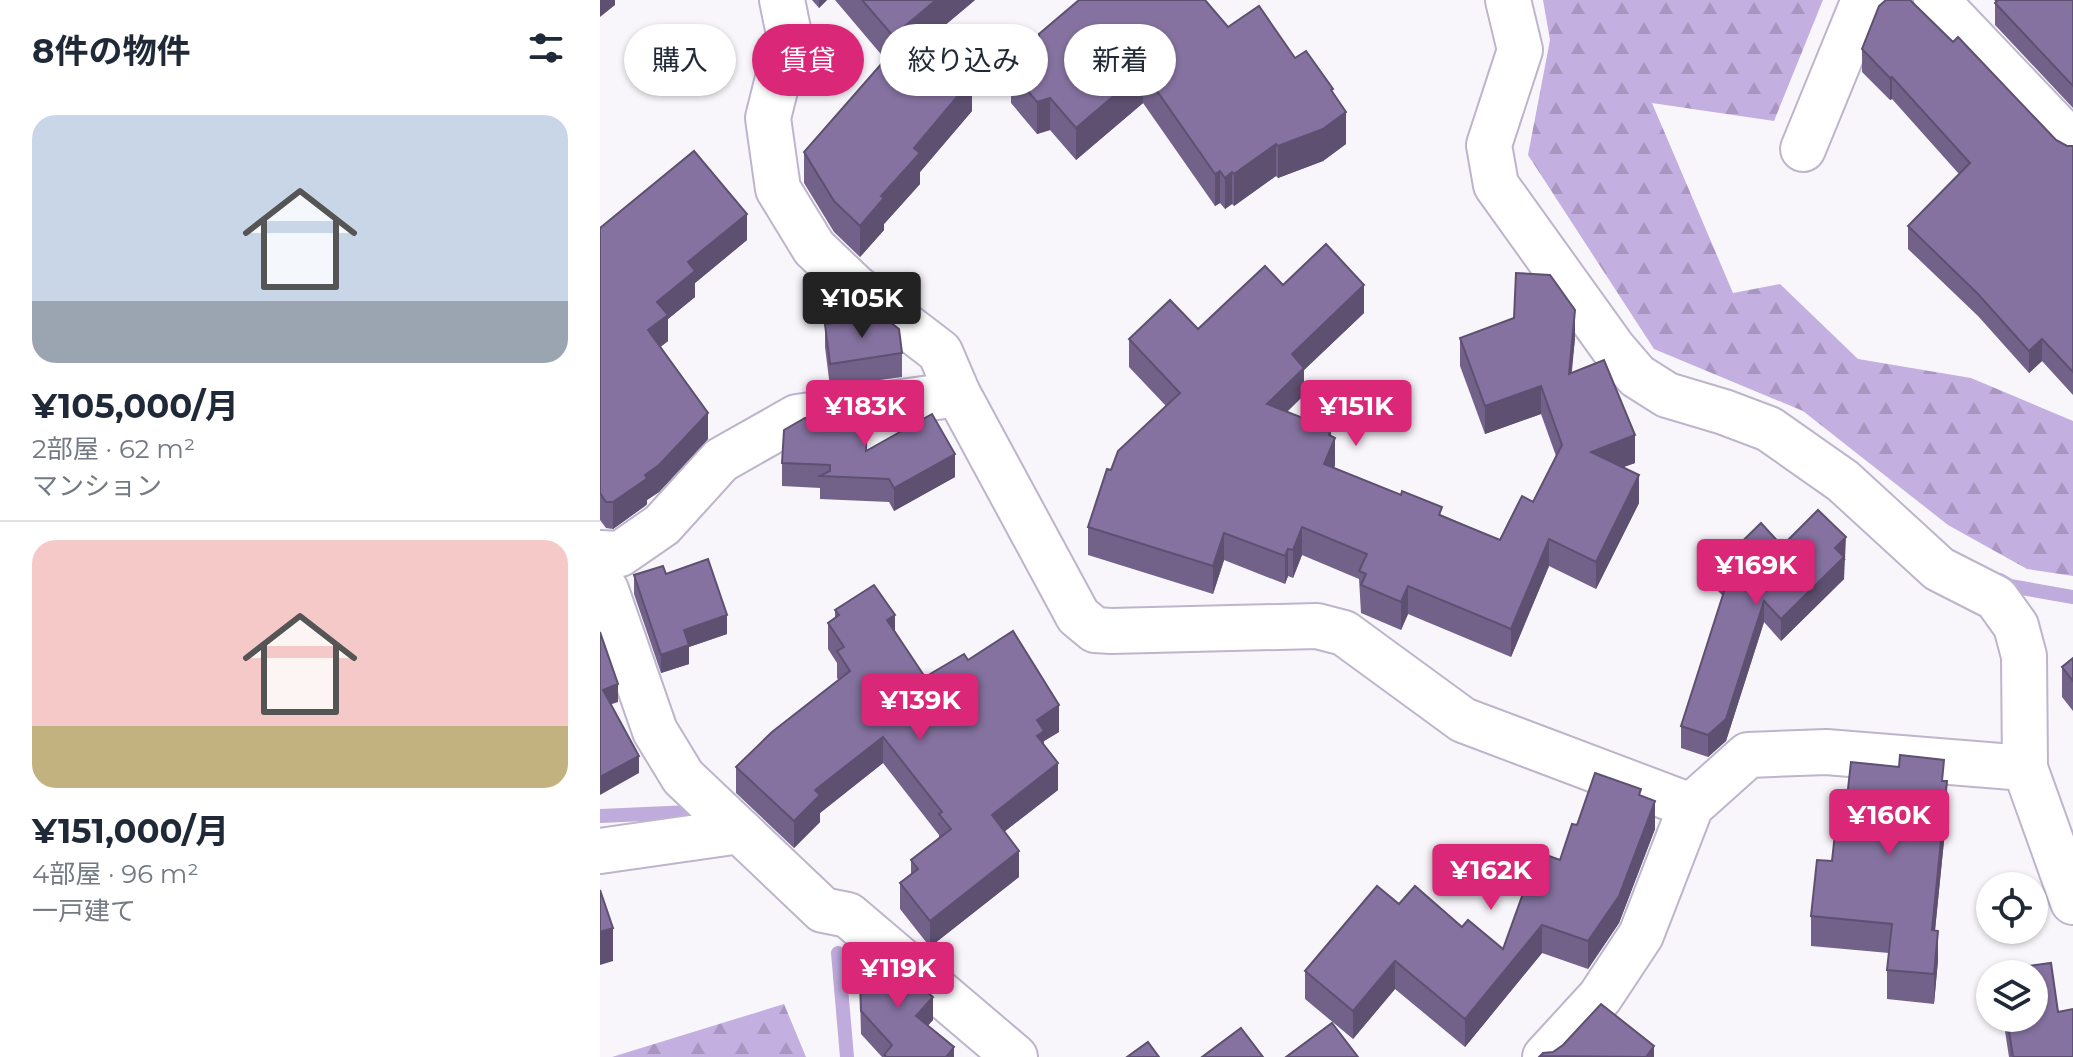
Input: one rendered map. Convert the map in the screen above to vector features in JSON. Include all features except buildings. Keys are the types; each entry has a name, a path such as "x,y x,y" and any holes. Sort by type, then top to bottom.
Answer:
{"street":[{"path":"782,0 789,34 768,118 778,189 814,248 855,287 940,352 958,394 1078,616 1095,630 1317,626 1344,633 1463,720 1691,806"},
{"path":"1508,0 1520,50 1489,145 1496,185 1613,348 1637,376 1667,395 1769,429 1843,481 1939,569 1996,598 2016,626 2024,656 2025,768 2073,902"},
{"path":"1803,149 1864,0"},
{"path":"1936,0 2073,144"},
{"path":"600,553 620,554 662,525 721,460 797,417 958,394"},
{"path":"600,580 655,731 683,777 823,910 848,915 1015,1057"},
{"path":"1545,1057 1600,997 1641,935 1691,806 1748,755 1826,752 2025,768"},
{"path":"600,851 740,831"}],"green space":[{"path":"1543,0 1823,0 1774,121 1652,103 1733,293 1780,284 1858,359 1971,378 2073,421 2073,576 2027,569 1948,525 1803,411 1654,349 1528,155 1550,40"},
{"path":"784,1004 806,1057 612,1057"}],"waterway":[{"path":"2000,580 2010,586 2073,597"},
{"path":"600,816 691,812"},
{"path":"838,953 847,1057"}]}
